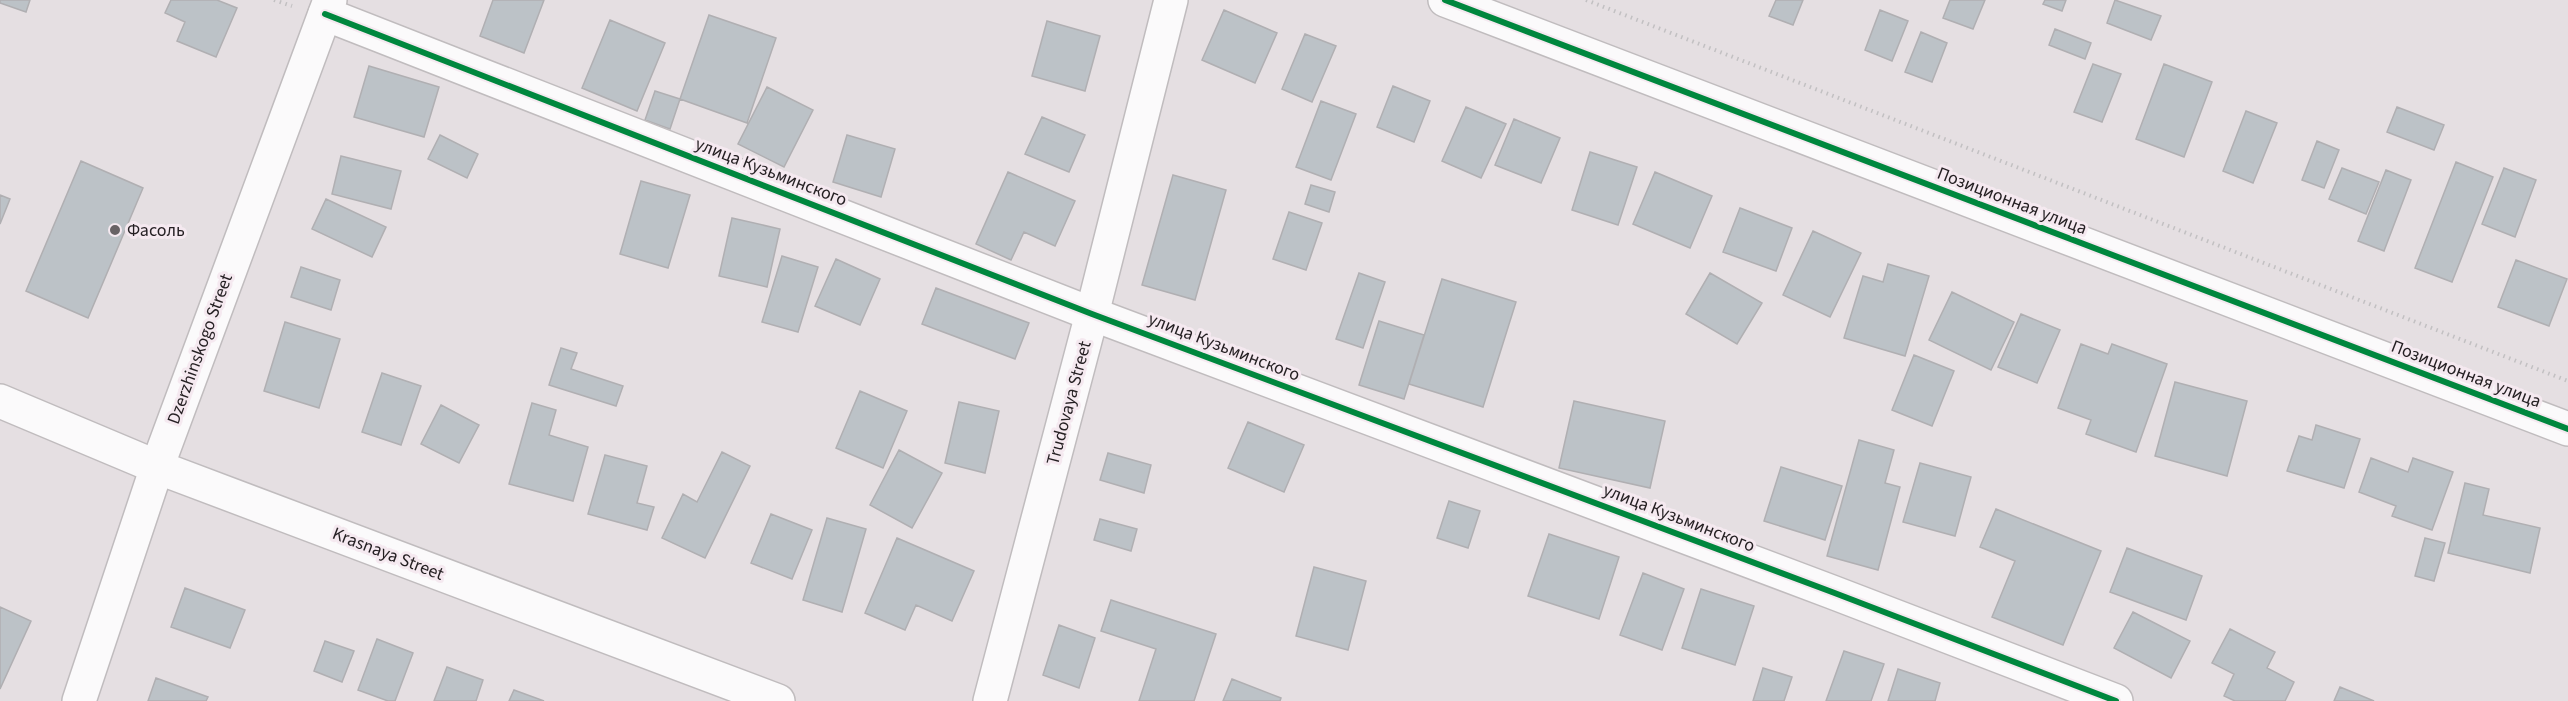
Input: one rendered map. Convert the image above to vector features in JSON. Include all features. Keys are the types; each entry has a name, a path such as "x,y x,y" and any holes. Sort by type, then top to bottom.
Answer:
{"street":[{"name":"Trudovaya Street","path":"990,701 1092,314 1171,0"},
{"name":"Позиционная улица","path":"1445,0 2568,429"},
{"name":"улица Кузьминского","path":"327,7 1092,314 2116,701"},
{"name":"Dzerzhinskogo Street","path":"79,701 156,467 327,7"},
{"name":"Krasnaya Street","path":"0,401 156,467 778,701"}],"path":[{"path":"1586,0 2568,381"}],"building":[{"path":"0,0 30,0 26,12 0,3"},
{"path":"171,0 217,0 237,8 216,57 177,41 185,22 165,13"},
{"path":"493,0 544,0 524,53 480,36"},
{"path":"1776,0 1803,0 1793,25 1769,16"},
{"path":"1950,0 1985,0 1973,29 1943,18"},
{"path":"2045,0 2066,0 2062,11 2043,4"},
{"path":"2115,0 2161,16 2151,40 2107,23"},
{"path":"1224,10 1277,33 1255,83 1202,60"},
{"path":"1880,10 1908,21 1892,61 1865,50"},
{"path":"709,15 776,38 747,123 680,99"},
{"path":"610,20 665,43 637,111 582,88"},
{"path":"1047,21 1100,36 1085,91 1032,76"},
{"path":"2055,29 2091,43 2085,59 2049,45"},
{"path":"1921,32 1947,43 1932,82 1905,72"},
{"path":"1305,34 1336,46 1312,102 1282,89"},
{"path":"2093,64 2121,74 2102,122 2074,112"},
{"path":"2164,64 2212,82 2184,157 2136,139"},
{"path":"369,66 439,87 424,137 354,117"},
{"path":"1393,86 1430,101 1414,142 1377,127"},
{"path":"767,87 813,110 784,167 738,144"},
{"path":"655,91 680,99 670,129 645,120"},
{"path":"1321,101 1356,114 1331,180 1296,167"},
{"path":"1466,107 1506,124 1481,178 1442,161"},
{"path":"2397,107 2444,125 2434,150 2387,132"},
{"path":"2246,111 2277,123 2253,183 2223,171"},
{"path":"1042,117 1085,135 1069,172 1025,154"},
{"path":"1514,119 1560,138 1541,183 1495,165"},
{"path":"440,135 478,154 467,178 428,159"},
{"path":"847,135 895,149 881,197 833,182"},
{"path":"2317,141 2339,150 2324,188 2302,180"},
{"path":"1590,152 1637,167 1618,225 1572,210"},
{"path":"341,156 401,171 391,209 332,194"},
{"path":"81,161 143,188 88,318 26,291"},
{"path":"2456,162 2493,177 2452,282 2415,268"},
{"path":"2342,168 2379,182 2366,214 2329,199"},
{"path":"2504,168 2536,180 2515,237 2482,224"},
{"path":"2386,170 2411,180 2384,251 2358,241"},
{"path":"1008,172 1075,201 1055,246 1024,232 1011,260 976,244"},
{"path":"1655,172 1712,196 1690,248 1633,224"},
{"path":"1173,175 1226,190 1195,300 1142,285"},
{"path":"641,181 690,195 668,268 620,254"},
{"path":"1311,185 1335,192 1329,212 1305,204"},
{"path":"0,195 10,199 0,224"},
{"path":"326,199 386,227 372,257 312,229"},
{"path":"1740,208 1792,228 1776,271 1723,252"},
{"path":"1289,212 1322,223 1306,270 1273,259"},
{"path":"732,218 780,229 767,287 719,276"},
{"path":"1813,231 1861,253 1830,317 1783,295"},
{"path":"782,256 818,267 798,332 762,322"},
{"path":"836,259 880,279 860,325 815,306"},
{"path":"2516,260 2567,279 2549,326 2498,307"},
{"path":"1888,264 1929,276 1905,356 1844,338 1863,276 1883,282"},
{"path":"301,267 340,280 331,310 291,297"},
{"path":"1359,273 1385,282 1363,348 1336,339"},
{"path":"1710,273 1762,303 1737,344 1686,314"},
{"path":"1442,279 1516,302 1483,407 1409,384"},
{"path":"936,288 1029,323 1015,359 922,324"},
{"path":"1952,292 2014,322 1991,370 1929,340"},
{"path":"2021,314 2060,330 2037,383 1998,367"},
{"path":"1379,321 1424,335 1404,399 1359,385"},
{"path":"285,322 340,339 319,408 264,391"},
{"path":"2081,344 2108,354 2112,344 2167,364 2136,452 2086,434 2091,420 2058,408"},
{"path":"561,348 577,353 571,369 623,386 616,406 549,385"},
{"path":"1914,355 1954,371 1932,426 1892,410"},
{"path":"382,373 421,386 401,445 362,432"},
{"path":"2175,382 2247,401 2227,476 2155,456"},
{"path":"860,391 907,411 883,468 836,448"},
{"path":"1574,401 1665,421 1650,488 1559,468"},
{"path":"959,402 999,411 985,473 945,463"},
{"path":"532,403 556,410 549,435 588,447 573,501 509,484"},
{"path":"441,405 479,425 459,463 421,444"},
{"path":"1248,422 1304,445 1284,492 1228,468"},
{"path":"2316,425 2360,439 2344,488 2287,471 2299,436 2312,440"},
{"path":"1859,440 1894,450 1885,483 1900,487 1878,570 1827,556"},
{"path":"899,450 942,473 912,528 870,505"},
{"path":"722,452 750,466 705,558 662,538 683,494 697,502"},
{"path":"1108,453 1151,465 1144,493 1100,480"},
{"path":"605,455 647,466 637,503 654,507 647,530 588,514"},
{"path":"2371,458 2408,472 2413,458 2453,472 2432,530 2392,516 2396,506 2359,492"},
{"path":"1920,463 1971,477 1955,536 1903,522"},
{"path":"1781,467 1842,486 1825,540 1764,521"},
{"path":"2465,483 2489,489 2483,515 2540,528 2530,573 2448,553"},
{"path":"1449,501 1480,511 1468,548 1437,538"},
{"path":"1996,509 2101,551 2063,645 1992,617 2015,561 1980,547"},
{"path":"771,514 812,530 792,579 751,563"},
{"path":"827,518 866,529 842,612 803,600"},
{"path":"1100,519 1137,529 1131,551 1094,540"},
{"path":"1549,534 1619,557 1599,619 1528,596"},
{"path":"897,538 974,571 952,621 916,605 905,630 865,613"},
{"path":"2425,538 2445,543 2434,581 2415,576"},
{"path":"2127,548 2202,576 2186,620 2110,592"},
{"path":"1314,567 1366,581 1348,650 1296,636"},
{"path":"1643,573 1684,589 1662,650 1620,635"},
{"path":"185,588 245,610 230,648 171,627"},
{"path":"1701,589 1754,606 1735,665 1682,648"},
{"path":"1111,600 1216,634 1194,701 1139,701 1156,649 1101,631"},
{"path":"0,607 31,621 0,689"},
{"path":"2133,612 2190,641 2171,678 2114,648"},
{"path":"1059,625 1095,638 1079,688 1043,675"},
{"path":"2230,629 2275,652 2267,668 2294,682 2285,701 2235,701 2224,696 2234,674 2212,663"},
{"path":"377,639 413,653 395,701 388,701 358,690"},
{"path":"325,641 354,651 342,682 314,671"},
{"path":"1844,651 1884,664 1871,701 1826,701"},
{"path":"447,667 483,680 476,701 434,701"},
{"path":"1763,668 1792,677 1784,701 1753,701"},
{"path":"1898,669 1940,683 1935,701 1888,701"},
{"path":"156,678 208,697 206,701 148,701"},
{"path":"1232,679 1281,698 1280,701 1223,701"},
{"path":"2340,687 2374,701 2334,701"},
{"path":"514,690 544,701 509,701"}],"cycle path":[{"path":"1445,0 2568,429"},
{"path":"325,14 1092,314 2116,701"}],"place":[{"name":"Фасоль","path":"115,230"}]}
